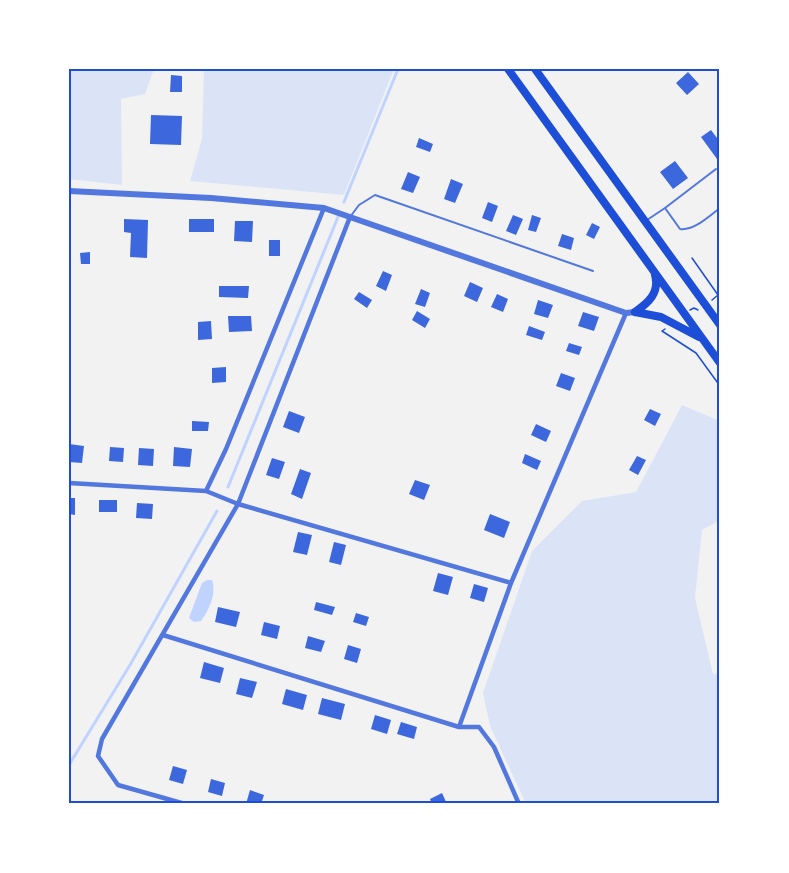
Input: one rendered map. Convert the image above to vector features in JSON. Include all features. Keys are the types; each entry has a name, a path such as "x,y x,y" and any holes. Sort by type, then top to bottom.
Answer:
{"highway":[{"path":"508,69 720,363"},
{"path":"535,69 720,325"},
{"path":"635,312 648,303 654,293 656,280 653,271"},
{"path":"635,312 661,317 703,340"}],"street":[{"path":"69,190 211,198 324,208 626,313 635,312"},
{"path":"206,491 226,449 324,208"},
{"path":"185,804 118,785 98,756 102,739 238,504 350,217"},
{"path":"459,727 511,583 626,313"},
{"path":"69,483 206,491 238,504 511,583"},
{"path":"163,635 459,727 478,727 494,747 519,804"}],"lane":[{"path":"645,222 716,169"},
{"path":"350,217 359,205 375,195 593,271"},
{"path":"665,208 680,229 685,230 698,224 720,208"}],"shaded area":[{"path":"69,69 154,69 145,94 121,99 122,185 69,179"},
{"path":"204,69 394,69 344,195 190,181 202,139"},
{"path":"682,405 720,421 720,520 702,530 695,598 713,674 720,674 720,804 526,804 490,726 483,693 532,551 582,501 636,492"}],"water":[{"path":"212,580 214,590 211,601 201,621 194,622 189,618 202,583"}],"building":[{"path":"688,72 699,84 687,95 676,83"},
{"path":"171,75 182,76 182,92 170,92"},
{"path":"151,115 182,116 181,145 150,144"},
{"path":"711,130 720,142 720,157 717,159 701,137"},
{"path":"419,138 433,144 430,152 416,147"},
{"path":"675,161 688,178 673,189 660,172"},
{"path":"408,172 420,177 413,193 401,189"},
{"path":"451,179 463,184 455,203 444,199"},
{"path":"488,202 498,206 492,222 482,218"},
{"path":"513,215 523,219 516,235 506,231"},
{"path":"532,215 541,218 536,232 528,230"},
{"path":"124,219 148,220 147,258 130,257 131,233 124,232"},
{"path":"189,219 214,219 214,232 189,232"},
{"path":"235,221 253,221 252,242 234,241"},
{"path":"592,223 600,227 594,239 586,235"},
{"path":"562,234 574,238 571,250 558,246"},
{"path":"269,240 280,240 280,256 269,256"},
{"path":"90,252 90,264 81,264 80,253"},
{"path":"383,271 392,275 386,291 376,286"},
{"path":"470,282 483,288 477,302 464,296"},
{"path":"219,286 249,286 248,298 219,297"},
{"path":"421,289 430,293 425,307 415,304"},
{"path":"359,292 372,300 367,308 354,299"},
{"path":"497,294 508,299 503,312 491,307"},
{"path":"538,300 553,305 548,318 534,314"},
{"path":"417,311 430,319 425,328 412,320"},
{"path":"583,312 599,317 594,331 578,326"},
{"path":"228,316 251,316 252,331 229,332"},
{"path":"211,321 212,339 198,340 198,322"},
{"path":"529,326 545,332 542,340 526,335"},
{"path":"569,343 582,347 579,355 566,351"},
{"path":"226,367 226,382 212,383 212,368"},
{"path":"561,373 575,378 570,391 556,386"},
{"path":"650,409 661,414 655,426 644,420"},
{"path":"289,411 305,417 299,433 283,427"},
{"path":"192,421 209,422 208,431 192,431"},
{"path":"536,424 551,431 546,442 531,435"},
{"path":"69,444 84,446 82,463 69,462"},
{"path":"110,447 124,448 123,462 109,461"},
{"path":"174,447 192,449 190,467 173,466"},
{"path":"139,448 154,449 153,466 138,465"},
{"path":"525,454 541,461 537,470 522,463"},
{"path":"637,456 646,460 638,475 629,470"},
{"path":"272,458 285,462 279,479 266,475"},
{"path":"300,469 311,473 302,499 291,494"},
{"path":"415,480 430,485 424,500 409,494"},
{"path":"69,498 75,498 75,515 69,514"},
{"path":"99,500 117,500 117,512 99,512"},
{"path":"137,503 153,504 152,519 136,518"},
{"path":"490,514 510,522 504,538 484,530"},
{"path":"298,532 312,535 307,555 293,552"},
{"path":"334,542 346,545 341,565 329,562"},
{"path":"438,573 453,577 448,595 433,591"},
{"path":"474,584 488,588 484,602 470,598"},
{"path":"316,602 335,607 332,615 314,610"},
{"path":"218,607 240,612 236,627 215,622"},
{"path":"356,613 369,617 366,626 353,622"},
{"path":"264,622 280,626 277,639 261,635"},
{"path":"308,636 325,641 321,652 305,648"},
{"path":"348,645 361,649 357,663 344,659"},
{"path":"204,662 224,668 220,683 200,678"},
{"path":"240,678 257,682 252,698 236,694"},
{"path":"286,689 307,695 303,710 282,704"},
{"path":"322,698 345,704 341,720 318,714"},
{"path":"375,715 391,720 387,734 371,729"},
{"path":"401,722 417,727 414,739 397,734"},
{"path":"173,766 187,770 183,784 169,780"},
{"path":"211,779 225,783 222,796 208,792"},
{"path":"250,790 264,795 261,804 246,804"},
{"path":"442,793 447,804 432,804 430,799"}],"waterway":[{"path":"344,202 398,69"},
{"path":"228,487 338,217"},
{"path":"69,765 130,665 217,511"}]}
